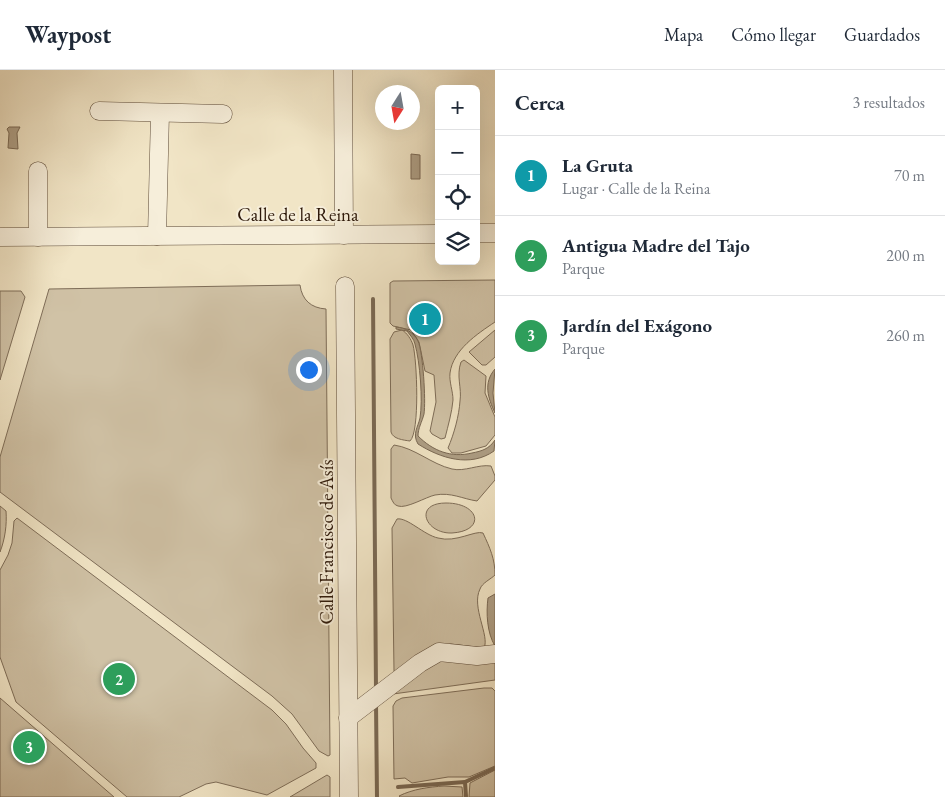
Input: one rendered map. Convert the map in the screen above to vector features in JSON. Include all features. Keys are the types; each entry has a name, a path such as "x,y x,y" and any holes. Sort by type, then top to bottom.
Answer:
{"street":[{"path":"343,70 344,235"},
{"path":"99,111 223,114"},
{"path":"157,236 160,113"},
{"path":"38,171 38,237"},
{"path":"480,233 495,233"},
{"name":"Calle de la Reina","path":"0,237 435,234"},
{"name":"Calle Francisco de Asís","path":"345,286 349,797"},
{"path":"348,718 420,663 439,652 477,656 495,654"}],"shaded area":[{"path":"9,127 20,127 17,133 18,149 8,148 9,133 7,129"},
{"path":"411,154 420,155 420,179 411,179"},
{"path":"495,280 495,322 467,343 452,365 450,376 453,397 450,419 445,438 441,439 430,431 436,402 434,375 425,371 419,342 411,330 393,326 390,323 390,283 393,281"},
{"path":"300,285 303,295 308,302 316,307 326,309 330,755 328,756 319,751 292,714 272,696 0,492 0,457 49,289"},
{"path":"0,291 21,291 25,297 0,380"},
{"path":"396,327 406,329 412,333 420,347 424,377 425,408 418,436 430,446 450,454 457,455 479,451 488,448 495,440 494,451 485,456 465,460 445,457 418,444 415,434 420,418 421,401 417,352 414,340 407,331 396,329"},
{"path":"402,330 407,334 412,343 416,365 417,395 415,424 410,441 396,438 391,432 390,339 394,332"},
{"path":"495,330 495,357 486,365 482,365 469,352"},
{"path":"464,360 486,376 485,393 495,417 495,435 486,446 461,453 452,453 448,448 459,413 459,372 461,362"},
{"path":"495,369 493,393 495,413 490,402 488,385 491,374"},
{"path":"394,445 409,449 437,464 452,469 462,470 491,466 495,480 477,501 441,494 406,506 397,506 391,498 391,449"},
{"path":"446,503 466,507 472,512 474,523 463,531 452,533 435,529 426,518 426,513 429,508 436,504"},
{"path":"0,506 6,511 6,527 0,552"},
{"path":"17,518 272,710 286,724 316,763 316,768 267,795 216,782 206,784 179,797 127,797 16,702 0,657 0,570 12,543 14,521"},
{"path":"397,519 406,521 438,538 452,539 475,533 483,533 492,554 495,575 483,585 478,596 479,612 485,636 484,648 451,644 441,646 394,671 392,528"},
{"path":"495,594 495,646 489,629 487,610 488,598"},
{"path":"435,660 495,661 495,680 393,694"},
{"path":"492,688 495,691 495,766 469,777 448,777 412,783 405,778 394,779 393,706 396,701 402,698"},
{"path":"0,698 114,797 0,797"},
{"path":"495,770 495,797 469,797 470,783"},
{"path":"327,775 330,777 330,797 290,797"},
{"path":"444,786 462,787 463,797 399,796 421,789"}],"waterway":[{"path":"373,299 376,690"},
{"path":"376,703 377,797"},
{"path":"465,782 495,768"},
{"path":"398,787 465,782 466,797"}],"place":[{"name":"La Gruta","path":"425,319"},
{"name":"Antigua Madre del Tajo","path":"119,679"},
{"name":"Jardín del Exágono","path":"29,747"}]}
